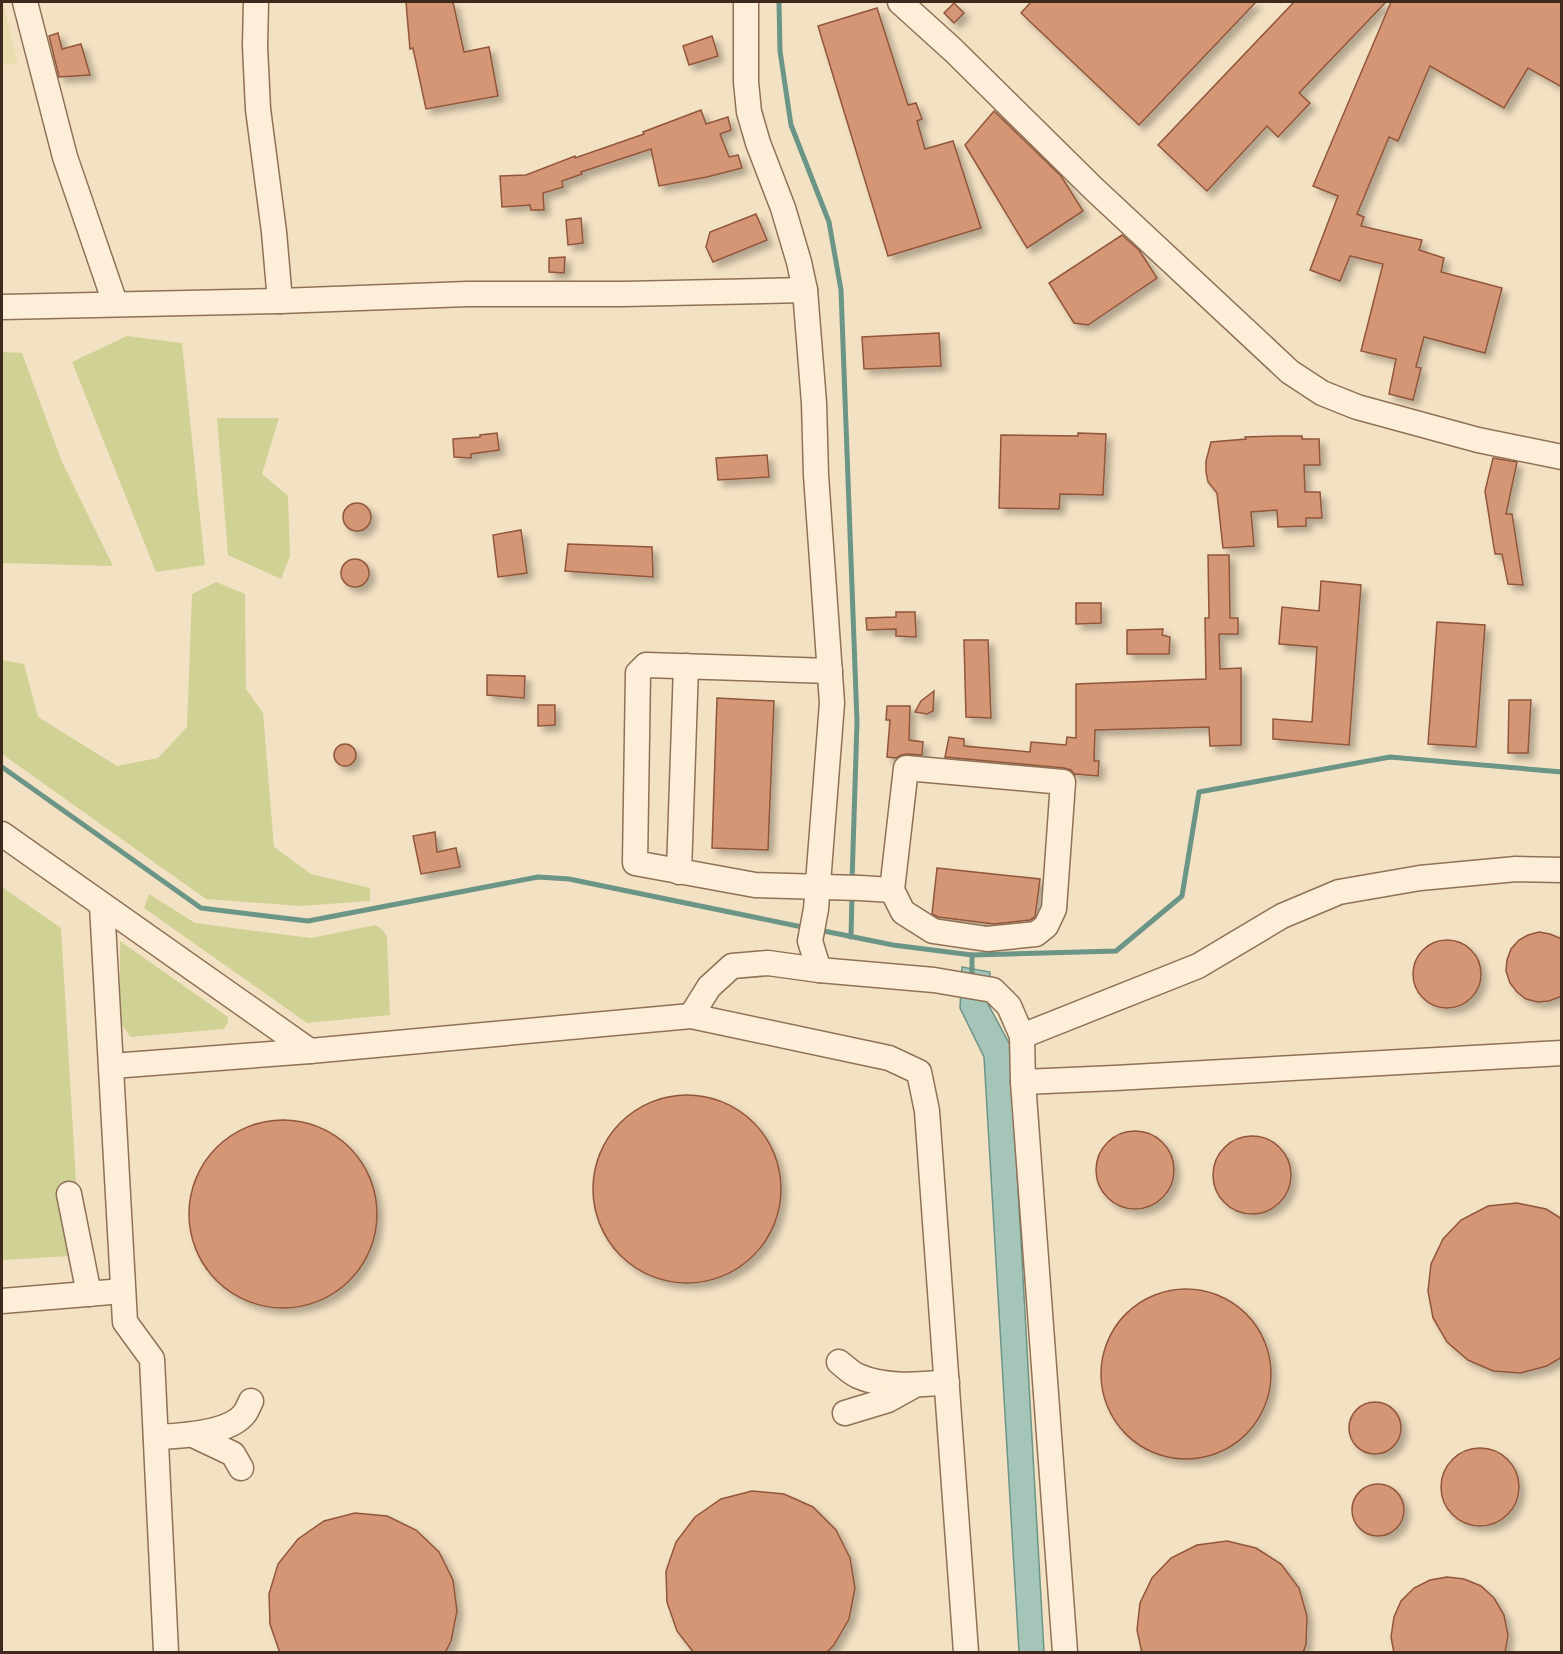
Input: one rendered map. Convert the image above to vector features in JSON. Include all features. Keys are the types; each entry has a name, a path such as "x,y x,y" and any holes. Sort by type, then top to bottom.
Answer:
{"street":[{"path":"25,2 65,157 115,303"},
{"path":"256,2 255,46 258,110 274,232 280,301"},
{"path":"746,2 746,82 749,112 758,143 783,208 799,262 805,290 814,403 816,475 832,703 817,898 810,941 819,970"},
{"path":"900,2 1095,190 1290,372 1322,393 1357,408 1478,440 1562,456"},
{"path":"2,307 467,294 624,294 805,290"},
{"path":"830,671 645,665 638,673 635,863 817,898 853,887 892,890"},
{"path":"679,872 686,666"},
{"path":"906,768 1063,782 1054,909 1046,926 1036,934 987,939 933,931 903,912 892,890 906,768"},
{"path":"2,834 310,1051"},
{"path":"1022,1036 1198,966 1282,916 1338,892 1420,878 1516,869 1562,870"},
{"path":"102,905 125,1322 152,1359 166,1653"},
{"path":"691,1016 709,987 732,966 768,963 934,980 993,990 1009,1006 1022,1036 1023,1082 1065,1653"},
{"path":"112,1066 310,1051 691,1016 889,1058 919,1072 927,1111 966,1653"},
{"path":"1023,1082 1562,1053"},
{"path":"69,1194 89,1294"},
{"path":"2,1301 123,1291"},
{"path":"839,1362 858,1376 878,1382 915,1385 947,1382"},
{"path":"845,1413 888,1400 915,1385"},
{"path":"156,1437 193,1435 233,1424 244,1414 251,1401"},
{"path":"193,1435 233,1454 241,1468"}],"shaded area":[{"path":"3,2 18,64 2,65"},
{"path":"962,967 990,972 988,1004 1010,1045 1044,1652 1019,1652 984,1057 960,1008"}],"green space":[{"path":"127,336 182,343 205,565 156,572 72,362"},
{"path":"2,352 22,353 62,462 113,566 2,563"},
{"path":"217,418 279,418 262,474 288,496 290,556 281,579 228,555"},
{"path":"216,582 245,594 246,689 263,713 274,847 311,874 370,888 370,901 300,906 206,899 2,754 2,660 24,664 38,717 117,766 158,758 187,727 192,594"},
{"path":"2,887 61,928 77,1198 70,1256 2,1260"},
{"path":"149,894 195,923 311,938 375,925 382,929 387,937 390,1015 307,1023 144,908"},
{"path":"120,941 228,1017 224,1029 131,1037 120,1023"}],"building":[{"path":"406,2 453,2 464,52 489,47 498,96 426,109 413,48 410,49"},
{"path":"1031,2 1256,2 1139,125 1021,13"},
{"path":"1294,2 1386,2 1299,93 1310,103 1278,137 1267,126 1207,191 1158,145"},
{"path":"1391,2 1562,2 1562,87 1528,68 1504,108 1430,66 1398,141 1389,137 1357,214 1364,217 1361,226 1422,240 1419,250 1444,258 1441,272 1502,288 1485,353 1424,337 1416,367 1421,368 1413,400 1389,394 1396,359 1361,351 1383,264 1350,256 1340,281 1310,270 1338,196 1313,186"},
{"path":"954,3 964,13 954,23 944,13"},
{"path":"877,8 908,105 916,103 922,119 917,121 925,149 953,141 981,228 888,256 818,26"},
{"path":"58,33 62,49 81,44 90,75 59,77 49,36"},
{"path":"712,36 718,56 689,65 683,46"},
{"path":"701,110 706,124 728,117 731,130 720,134 729,157 738,155 742,168 659,186 651,149 581,172 582,174 562,181 563,187 543,193 544,210 531,210 530,205 502,207 500,176 526,175 575,156 575,158 644,134 643,132"},
{"path":"994,111 1061,176 1083,211 1027,248 965,145"},
{"path":"756,214 767,240 713,262 706,247 710,232"},
{"path":"581,218 583,243 568,245 566,220"},
{"path":"1122,235 1139,250 1157,278 1088,325 1074,323 1049,283"},
{"path":"565,257 564,273 549,272 549,258"},
{"path":"939,333 941,366 864,369 862,337"},
{"path":"497,433 499,450 471,454 471,458 454,457 453,439"},
{"path":"1078,433 1106,434 1103,495 1060,494 1059,509 999,508 1001,435 1078,436"},
{"path":"1302,436 1302,439 1319,439 1320,465 1304,465 1305,492 1320,492 1322,518 1306,518 1306,526 1278,527 1277,510 1251,512 1254,546 1223,548 1217,493 1208,482 1206,472 1206,461 1211,442 1246,439 1245,437"},
{"path":"767,455 769,477 718,480 716,458"},
{"path":"1493,458 1517,462 1506,514 1512,514 1523,585 1508,584 1502,554 1495,554 1485,491"},
{"path":"357,503 367,507 371,517 367,527 357,531 347,527 343,517 347,507"},
{"path":"521,530 527,573 498,577 493,535"},
{"path":"568,544 652,547 653,577 565,571"},
{"path":"1208,555 1229,555 1230,618 1238,618 1238,634 1219,634 1220,669 1241,668 1241,745 1210,746 1209,727 1095,730 1094,761 1099,761 1098,776 1075,775 1071,770 1064,768 945,757 949,737 964,739 964,746 1030,752 1031,742 1066,745 1067,737 1076,738 1076,684 1206,679 1205,618 1209,618"},
{"path":"355,559 365,563 369,573 365,583 355,587 345,583 341,573 345,563"},
{"path":"1321,581 1361,585 1349,745 1273,739 1273,719 1312,722 1317,647 1279,644 1282,607 1319,611"},
{"path":"1076,603 1101,603 1101,623 1076,624"},
{"path":"896,612 915,612 916,637 896,636 896,629 867,630 866,618 896,617"},
{"path":"1437,622 1485,625 1476,747 1428,744"},
{"path":"1163,629 1162,635 1170,637 1169,654 1127,654 1127,630"},
{"path":"964,640 988,640 991,718 966,717"},
{"path":"487,675 525,676 524,698 487,695"},
{"path":"934,691 933,711 927,714 915,712 921,701"},
{"path":"717,698 774,701 768,850 712,848"},
{"path":"1509,700 1531,700 1528,753 1508,753"},
{"path":"538,705 555,705 555,725 538,726"},
{"path":"887,706 910,706 909,740 923,742 922,755 907,754 896,758 887,757 890,720 886,720"},
{"path":"345,744 353,747 356,755 353,763 345,766 337,763 334,755 337,747"},
{"path":"435,832 437,852 456,848 460,867 421,874 413,836"},
{"path":"937,868 1040,879 1035,917 1030,920 994,924 938,917 932,914"},
{"path":"1539,932 1562,939 1562,996 1538,1002 1526,999 1517,992 1510,983 1506,971 1511,949 1519,940"},
{"path":"1440,940 1454,940 1466,945 1476,955 1481,974 1476,993 1466,1003 1454,1008 1440,1008 1428,1003 1418,993 1413,981 1413,967 1418,955 1428,945"},
{"path":"687,1095 723,1102 747,1116 760,1129 774,1153 781,1189 774,1225 760,1249 747,1262 723,1276 687,1283 651,1276 627,1262 614,1249 600,1225 593,1189 600,1153 614,1129 627,1116 651,1102"},
{"path":"283,1120 319,1127 343,1141 356,1154 370,1178 377,1214 370,1250 356,1274 343,1287 319,1301 283,1308 247,1301 223,1287 210,1274 196,1250 189,1214 196,1178 210,1154 223,1141 247,1127"},
{"path":"1135,1131 1150,1134 1163,1142 1171,1155 1174,1170 1171,1185 1163,1198 1150,1206 1135,1209 1120,1206 1107,1198 1099,1185 1096,1170 1099,1155 1107,1142 1120,1134"},
{"path":"1244,1136 1260,1136 1274,1142 1285,1153 1291,1167 1291,1183 1285,1197 1274,1208 1260,1214 1244,1214 1230,1208 1219,1197 1213,1183 1213,1167 1219,1153 1230,1142"},
{"path":"1517,1203 1546,1209 1562,1219 1562,1357 1547,1366 1520,1373 1493,1371 1468,1360 1447,1342 1433,1318 1428,1291 1431,1264 1443,1239 1461,1220 1488,1206"},
{"path":"1186,1289 1218,1296 1246,1314 1264,1342 1271,1374 1264,1406 1246,1434 1218,1452 1186,1459 1154,1452 1126,1434 1108,1406 1101,1374 1108,1342 1126,1314 1154,1296"},
{"path":"1375,1402 1385,1404 1393,1410 1399,1418 1401,1428 1399,1438 1393,1446 1385,1452 1375,1454 1365,1452 1357,1446 1351,1438 1349,1428 1351,1418 1357,1410 1365,1404"},
{"path":"1472,1448 1488,1448 1502,1454 1513,1465 1519,1479 1519,1495 1513,1509 1502,1520 1488,1526 1472,1526 1458,1520 1447,1509 1441,1495 1441,1479 1447,1465 1458,1454"},
{"path":"1378,1484 1388,1486 1396,1492 1402,1500 1404,1510 1402,1520 1396,1528 1388,1534 1378,1536 1368,1534 1360,1528 1354,1520 1352,1510 1354,1500 1360,1492 1368,1486"},
{"path":"752,1491 784,1494 813,1507 836,1530 850,1558 855,1588 849,1619 834,1645 826,1653 694,1653 677,1631 667,1602 666,1571 676,1542 695,1517 721,1499"},
{"path":"355,1513 387,1516 416,1530 439,1552 453,1580 457,1611 451,1641 445,1653 280,1653 270,1624 269,1594 278,1564 298,1539 324,1521"},
{"path":"1227,1541 1256,1548 1281,1564 1299,1588 1307,1616 1306,1644 1303,1653 1142,1653 1137,1630 1140,1603 1152,1578 1171,1558 1197,1545"},
{"path":"1447,1577 1464,1579 1481,1586 1494,1598 1504,1615 1508,1635 1505,1653 1394,1653 1391,1637 1394,1617 1401,1601 1414,1588 1430,1580"}],"waterway":[{"path":"779,2 780,51 791,125 829,222 841,290 857,722 852,882"},
{"path":"819,930 893,945 972,955 1116,951 1182,896 1199,792 1390,757 1562,772"},
{"path":"2,767 201,908 308,921 538,877 569,879 807,928"},
{"path":"851,937 852,894"},
{"path":"972,955 972,974"}]}
